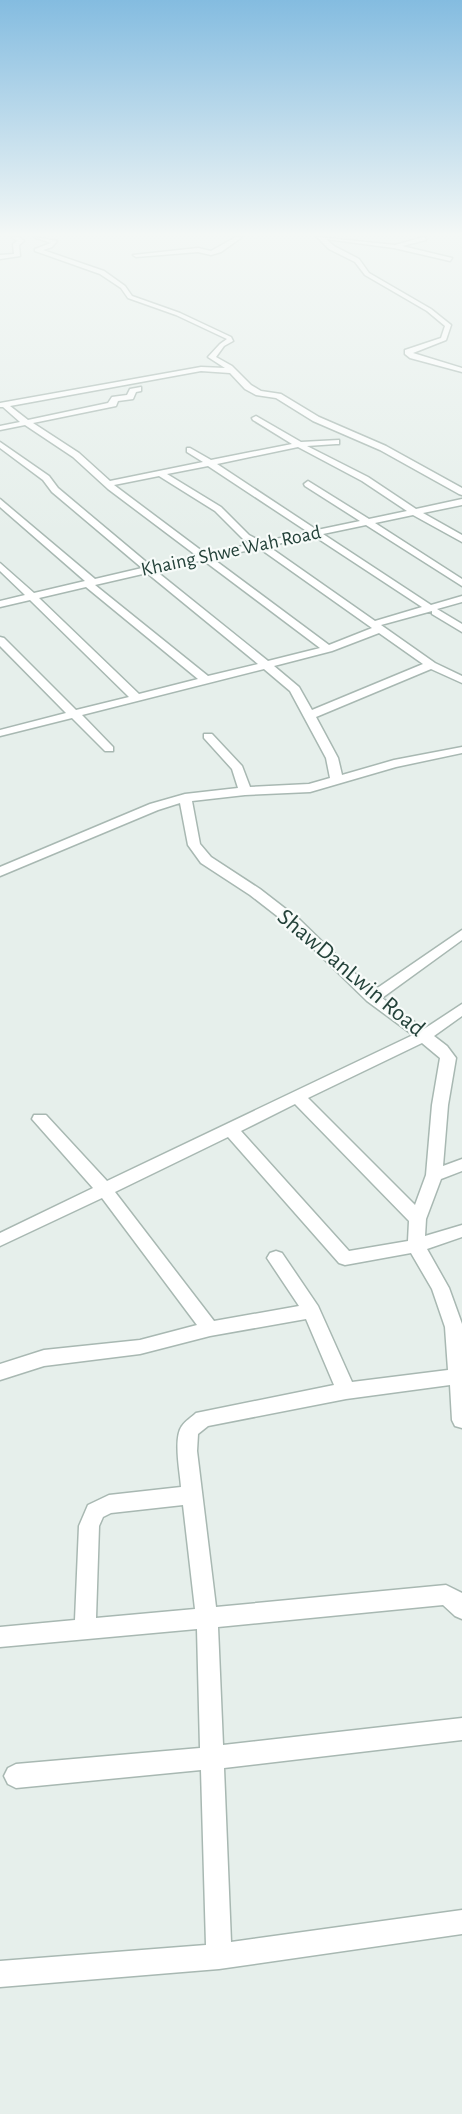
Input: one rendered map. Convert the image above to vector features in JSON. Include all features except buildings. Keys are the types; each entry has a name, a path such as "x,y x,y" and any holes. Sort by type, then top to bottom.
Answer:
{"street":[{"path":"224,336 231,340 222,345 212,357 233,371 248,387 259,393 278,396 316,419 383,448 462,492"},
{"path":"445,336 444,339 408,352 413,356 462,370"},
{"path":"2,404 201,369 233,371"},
{"path":"0,428 110,405 115,399 131,396 133,391 138,389"},
{"path":"2,404 76,455 108,484 328,649"},
{"path":"256,418 300,445 365,478 413,511 462,539"},
{"path":"108,484 300,445 324,441 336,442"},
{"path":"0,444 46,478 55,490 295,689 332,758 338,781"},
{"path":"190,450 462,629"},
{"path":"161,474 218,509 246,537 261,545 431,665 462,680"},
{"path":"308,484 462,583"},
{"name":"Khaing Shwe Wah Road","path":"0,604 89,582 462,502"},
{"path":"3,506 206,680"},
{"path":"0,566 137,698"},
{"path":"1,732 328,649 378,627 462,599"},
{"path":"0,639 109,749"},
{"path":"308,716 431,665"},
{"path":"208,736 238,768 245,791"},
{"path":"0,872 154,807 185,798 245,791 310,788 394,764 462,750"},
{"name":"ShawDanLwin Road","path":"185,798 194,845 206,860 255,892 294,923 372,998 442,1050 448,1058 440,1105 434,1175 418,1219 417,1246"},
{"path":"372,998 462,934"},
{"path":"0,1240 424,1036 462,1009"},
{"path":"298,1098 418,1219"},
{"path":"40,1119 105,1190 210,1329"},
{"path":"231,1130 345,1258 417,1246 462,1231"},
{"path":"434,1175 462,1165"},
{"path":"417,1246 440,1288 454,1327 462,1420"},
{"path":"276,1258 312,1311 346,1391"},
{"path":"0,1372 44,1358 140,1347 210,1329 312,1311"},
{"path":"219,1956 207,1618 187,1451 189,1430 203,1419 346,1391 460,1376"},
{"path":"85,1629 89,1526 95,1511 109,1504 192,1495"},
{"path":"0,1637 446,1595 457,1602 462,1609"},
{"path":"16,1776 212,1758 462,1729"},
{"path":"0,1974 219,1956 462,1922"}]}
